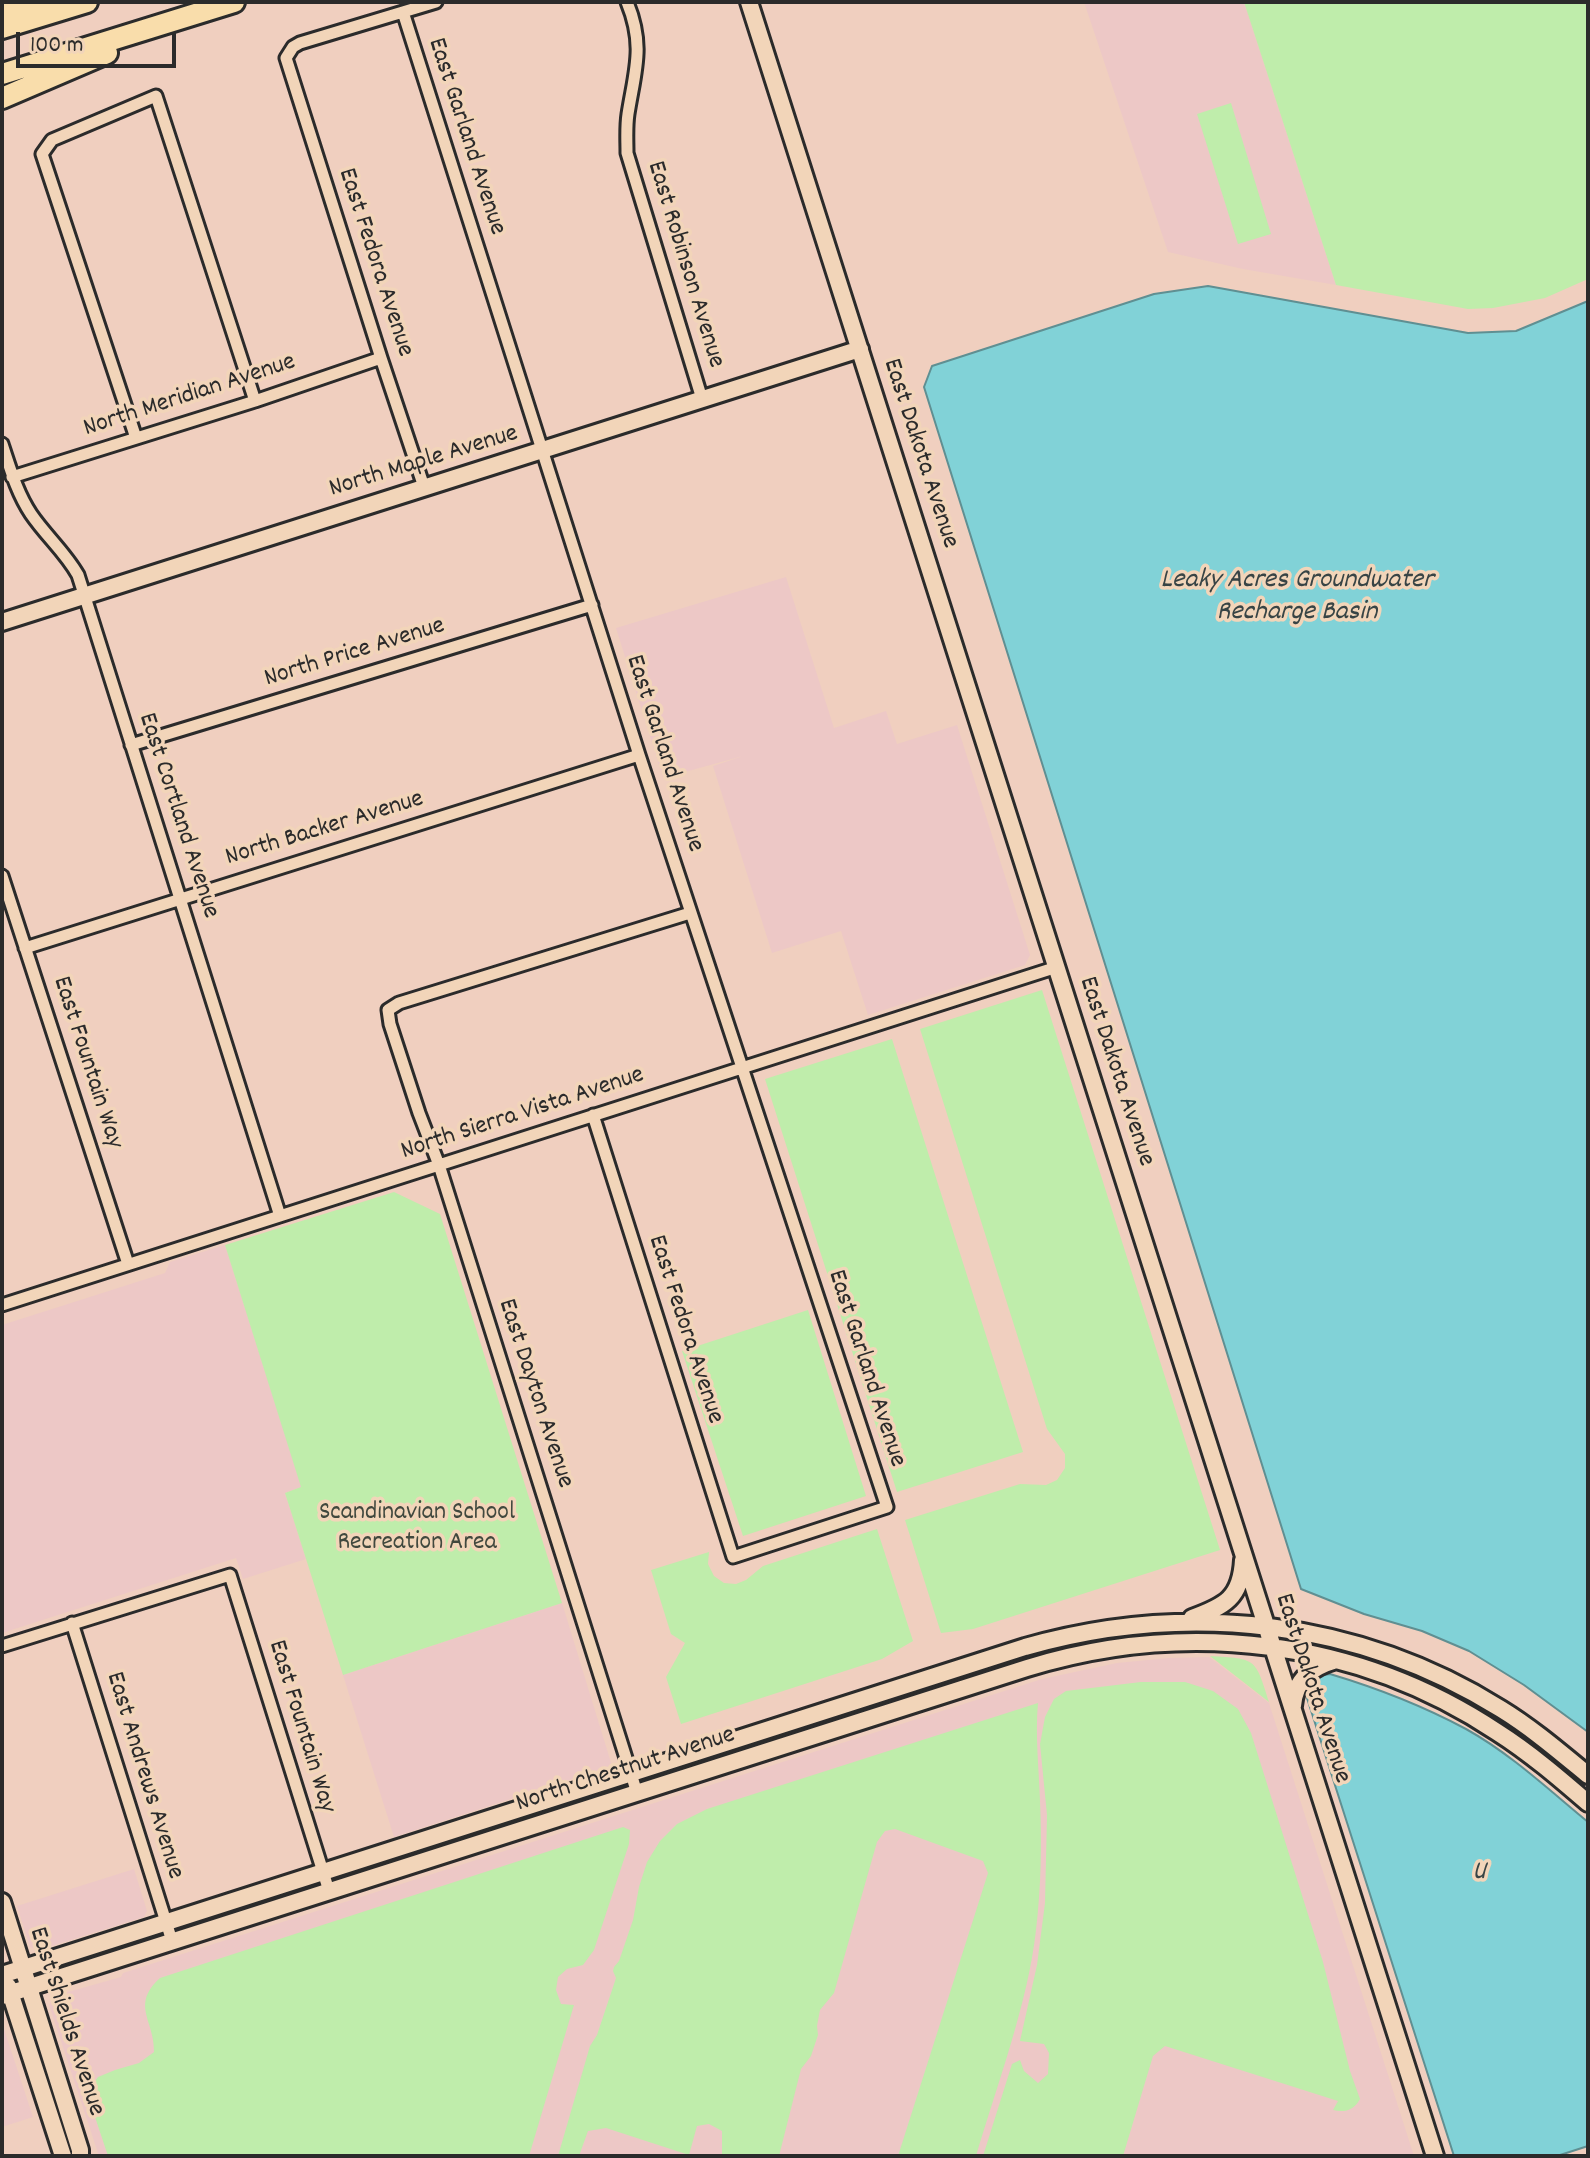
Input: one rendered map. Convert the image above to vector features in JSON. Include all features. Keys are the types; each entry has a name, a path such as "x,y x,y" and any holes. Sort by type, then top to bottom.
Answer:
{"highway":[{"path":"2,11 43,2"},
{"path":"2,28 87,2"},
{"path":"2,74 234,2"},
{"path":"2,98 210,9"}],"main road":[{"name":"East Dakota Avenue","path":"749,2 1435,2156"},
{"name":"North Maple Avenue","path":"2,622 860,349"},
{"path":"1183,1621 1218,1608 1232,1597 1238,1589 1243,1555"},
{"name":"North Chestnut Avenue","path":"3,1972 941,1674 1059,1638 1120,1626 1183,1621 1230,1622 1266,1626 1356,1645 1443,1678 1501,1709 1588,1775"},
{"name":"North Chestnut Avenue","path":"6,1995 1048,1661 1152,1643 1200,1641 1273,1647 1337,1660 1384,1675 1456,1707 1516,1744 1588,1803"},
{"path":"1293,1712 1296,1691 1308,1672 1337,1660"},
{"path":"941,1674 947,1693"},
{"name":"East Shields Avenue","path":"2,1902 80,2156"},
{"name":"East Shields Avenue","path":"3,1972 6,1995 63,2156"}],"street":[{"path":"403,12 436,2"},
{"name":"East Robinson Avenue","path":"627,2 634,20 638,58 628,115 627,153 702,399"},
{"name":"East Fedora Avenue","path":"403,12 300,43 288,52 287,64 424,487"},
{"name":"East Garland Avenue","path":"403,12 690,913 887,1507 733,1557"},
{"path":"136,438 42,154 52,140 156,96 255,401"},
{"name":"North Meridian Avenue","path":"12,477 381,358"},
{"name":"East Cortland Avenue","path":"2,444 12,477 29,511 70,560 78,575 280,1216"},
{"name":"North Price Avenue","path":"131,745 592,605"},
{"name":"North Backer Avenue","path":"25,948 639,755"},
{"name":"East Fountain Way","path":"2,876 128,1264"},
{"name":"East Dayton Avenue","path":"637,1793 388,1010 413,999 690,913"},
{"name":"North Sierra Vista Avenue","path":"2,1305 1057,967"},
{"name":"East Fedora Avenue","path":"593,1115 733,1557"},
{"name":"East Fountain Way","path":"72,1623 230,1575 329,1891"},
{"path":"2,1646 72,1623"},
{"name":"East Andrews Avenue","path":"72,1623 172,1941"}],"shaded area":[{"path":"1084,2 1244,2 1336,285 1168,252"},
{"path":"786,577 834,728 886,711 897,744 957,725 1030,955 1025,965 868,1015 841,931 772,953 713,766 743,756 663,778 616,628"},
{"path":"225,1245 302,1487 285,1493 306,1559 243,1579 236,1558 2,1633 2,1325 165,1273 170,1262"},
{"path":"562,1603 612,1766 394,1837 343,1675"},
{"path":"1209,1657 1269,1703 1414,2156 99,2156 49,2005 54,1996 1042,1679 1117,1663"},
{"path":"134,1869 147,1911 144,1917 39,1950 30,1947 17,1906"},
{"path":"2,2023 33,2117 2,2127"}],"green space":[{"path":"1244,2 1588,2 1588,279 1545,298 1493,308 1468,309 1336,285"},
{"path":"1231,103 1271,234 1238,244 1197,114"},
{"path":"1042,990 1220,1550 973,1629 941,1633 905,1520 1020,1484 1046,1485 1057,1480 1065,1468 1065,1454 1047,1429 920,1029"},
{"path":"892,1039 1023,1452 897,1492 765,1079"},
{"name":"Scandinavian School Recreation Area","path":"394,1192 440,1214 562,1603 343,1675 285,1493 301,1487 225,1245"},
{"path":"808,1310 866,1496 743,1536 682,1351"},
{"path":"877,1529 913,1641 882,1659 681,1724 666,1677 685,1643 671,1634 651,1570 709,1552 708,1564 714,1576 724,1583 736,1584 763,1566"},
{"path":"1210,1656 1237,1658 1252,1663 1269,1702"},
{"path":"1141,1682 1185,1682 1213,1691 1238,1709 1251,1733 1323,1962 1360,2099 1349,2110 1333,2110 1338,2101 1165,2046 1153,2056 1123,2156 983,2156 1012,2064 1020,2060 1024,2071 1038,2083 1048,2074 1049,2053 1044,2044 1020,2041 1037,1965 1045,1903 1047,1815 1040,1744 1045,1717 1054,1699 1066,1691"},
{"path":"1038,1703 1041,1850 1036,1930 1019,2015 976,2156 898,2156 988,1873 983,1861 895,1829 885,1831 877,1842 834,1993 820,2010 818,2035 811,2056 801,2069 779,2156 722,2156 722,2131 709,2124 697,2126 689,2155 606,2128 588,2131 579,2156 558,2156 590,2046 597,2035 616,1978 614,1967 633,1920 647,1862 660,1841 677,1824 707,1809"},
{"path":"623,1827 630,1830 629,1844 594,1950 583,1965 567,1969 558,1977 556,1990 561,2004 574,2005 529,2156 108,2156 89,2093 98,2077 139,2063 154,2052 145,2005 151,1988 160,1978"}],"water":[{"name":"Leaky Acres Groundwater Recharge Basin","path":"1208,286 1468,333 1516,331 1588,301 1588,1732 1524,1685 1469,1651 1422,1631 1364,1614 1301,1589 924,387 932,366 1154,294"},
{"name":"U","path":"1330,1674 1400,1698 1466,1729 1514,1761 1588,1822 1588,2146 1557,2156 1454,2156 1307,1698 1308,1685 1317,1676"}]}
